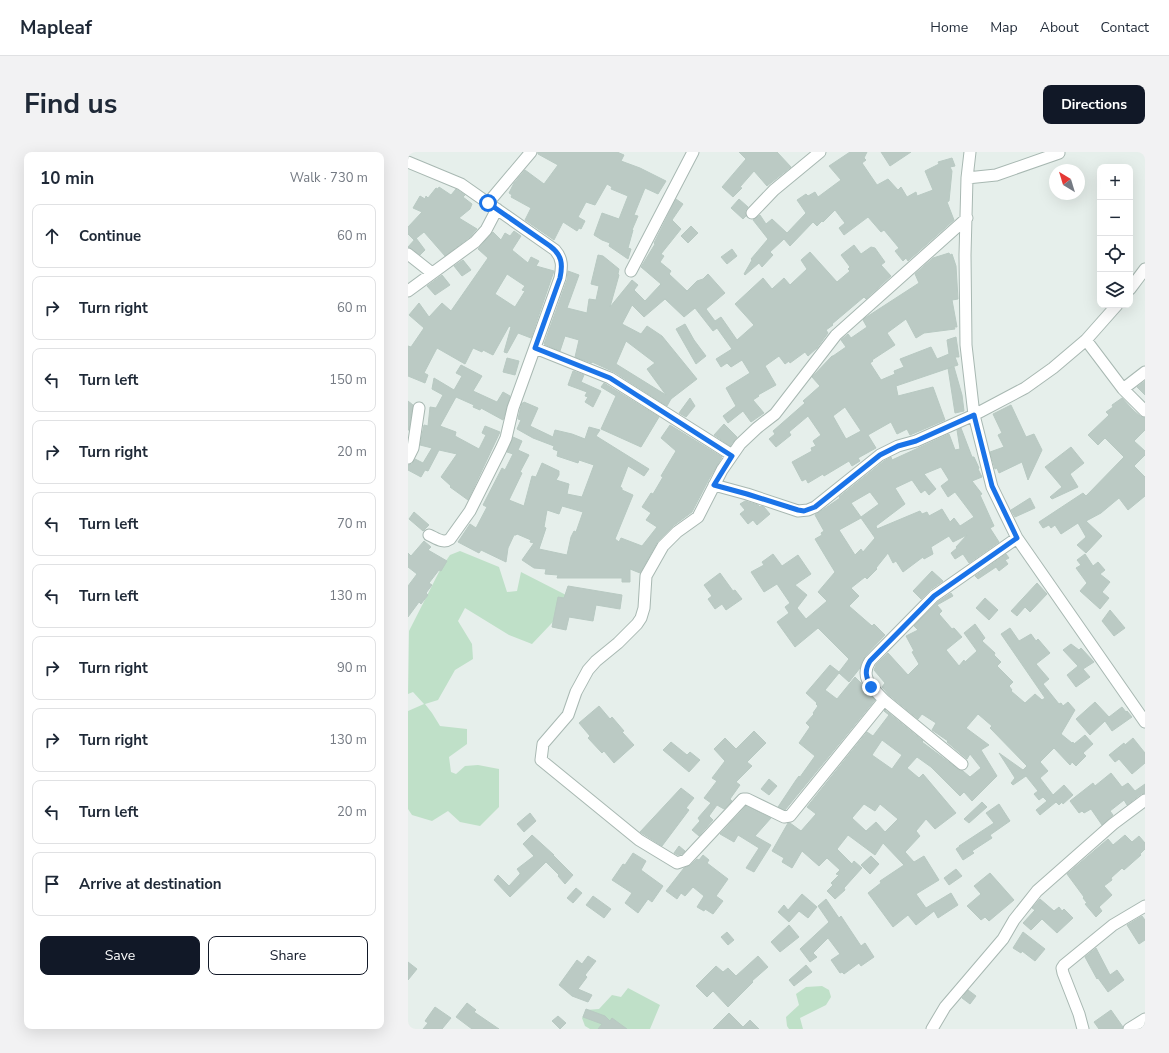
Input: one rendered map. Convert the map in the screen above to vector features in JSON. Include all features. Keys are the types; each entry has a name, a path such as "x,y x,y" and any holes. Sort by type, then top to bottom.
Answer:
{"street":[{"path":"408,291 475,242 486,230 492,206 532,152"},
{"path":"631,271 693,152"},
{"path":"752,213 774,190 820,152"},
{"path":"970,152 967,178 965,255 966,345 974,415 992,486 1017,538 1145,722"},
{"path":"967,178 996,175 1059,153"},
{"path":"408,162 461,184 555,250 561,260 560,278 513,408 502,449 470,511 450,539 443,541 429,535"},
{"path":"884,700 791,816 784,816 747,799 743,799 686,860 677,863 639,840 541,760 543,744 568,715 576,692 588,670 596,661 628,634 641,618 644,608 646,576 663,546 677,532 698,517 714,485 732,456 753,431 775,414 836,335 967,218"},
{"path":"408,254 432,273"},
{"path":"1133,285 1145,269"},
{"path":"714,485 798,510 808,510 815,507 880,455 898,446 916,441 974,415 1025,388 1053,368 1086,340 1114,308"},
{"path":"1086,340 1123,389 1145,411"},
{"path":"535,348 610,378 732,456"},
{"path":"1123,389 1145,372"},
{"path":"408,458 412,448 419,408"},
{"path":"962,764 884,700 871,687 866,677 867,666 870,661 934,596 1017,538"},
{"path":"932,1029 945,1007 1003,940 1014,920 1036,891 1113,824 1145,800"},
{"path":"1083,1029 1062,968 1113,925 1145,906"},
{"path":"1129,1029 1145,1019"}],"green space":[{"path":"460,551 499,567 507,592 517,591 521,572 566,595 568,606 532,644 509,635 465,608 458,621 472,644 473,659 455,670 438,700 425,704 440,726 467,729 467,744 449,757 451,772 456,774 465,766 478,765 499,769 499,807 480,826 460,822 448,811 432,821 412,815 408,809 408,711 424,704 413,692 408,694 409,631 441,568 450,555"},
{"path":"822,986 829,990 831,997 826,1005 800,1018 803,1029 789,1029 787,1026 786,1017 799,1005 796,994 806,987"},
{"path":"628,988 660,1005 650,1029 590,1029 585,1026 582,1018 586,1010 599,1009 612,995 621,997"}],"building":[{"path":"538,152 617,152 624,155 621,161 640,168 666,181 658,194 645,188 634,215 638,216 632,230 628,248 631,249 628,259 609,246 610,243 594,235 602,213 619,219 628,196 611,189 612,187 607,184 595,205 586,202 578,217 585,221 581,229 579,228 577,231 563,222 554,240 525,220 531,208 511,197 512,195 509,193 514,183 525,170 544,184 558,165 538,154"},
{"path":"739,152 777,152 791,167 767,186 754,171 740,187 742,188 733,197 722,187 746,159"},
{"path":"850,152 867,152 864,158 866,160 862,163 877,185 888,179 898,190 901,187 907,197 916,192 917,196 933,190 925,171 939,164 938,162 952,158 955,166 950,167 952,171 949,201 947,202 954,220 908,261 906,258 903,261 895,251 899,248 884,230 881,232 868,217 844,235 839,228 845,223 835,210 817,226 813,222 790,246 784,239 770,252 773,255 762,267 759,263 745,275 744,274 752,260 751,259 768,239 753,220 760,215 766,224 772,219 787,233 806,213 797,200 806,194 808,196 815,192 818,197 841,180 829,166"},
{"path":"881,152 911,152 890,166"},
{"path":"439,187 451,195 456,189 465,195 463,197 472,204 470,209 459,218 477,229 470,237 445,256 424,232 414,240 408,234 408,227 422,212 413,208 420,196 425,199 426,196 428,198 436,188 438,189"},
{"path":"676,199 683,204 672,220 681,229 661,254 664,256 660,262 671,271 669,274 687,291 697,281 703,279 708,274 725,293 706,309 715,321 721,317 737,340 754,325 735,304 763,278 772,289 784,278 790,285 807,269 801,260 810,252 837,282 850,271 848,269 850,267 841,255 854,245 861,254 871,247 875,248 885,262 881,265 891,276 866,299 864,297 832,324 833,325 826,330 828,333 817,348 808,356 805,352 790,363 789,361 785,364 779,356 765,366 776,385 758,395 759,396 753,400 764,413 751,422 743,411 728,423 723,416 736,406 726,388 750,373 742,360 731,367 727,363 721,367 716,359 732,349 717,328 713,331 695,308 684,317 665,299 644,317 632,305 622,324 641,334 647,326 662,336 697,379 671,399 667,406 614,372 592,362 575,357 579,340 565,336 560,351 544,344 567,280 568,271 579,275 567,308 587,313 589,299 596,300 599,286 591,284 598,255 603,256 619,269 619,275 610,307 632,280 638,285 634,290 645,301 661,284 641,267 655,244 654,243","holes":["626,341 655,363 647,369 666,395 616,364"]},
{"path":"739,199 748,207 745,211 746,216 743,219 731,208"},
{"path":"691,226 698,233 688,243 681,236"},
{"path":"514,231 521,236 512,250 528,263 531,257 539,261 536,266 554,271 531,338 518,333 507,353 504,352 511,327 509,326 493,355 483,350 482,352 473,348 465,364 437,348 424,373 428,375 425,383 408,376 408,346 411,347 424,328 409,315 419,303 429,317 442,303 451,311 488,258 478,249 493,232 501,240 505,233 510,236","holes":["507,274 525,286 522,290 525,291 515,307 495,294"]},
{"path":"416,238 425,250 420,255 408,247"},
{"path":"732,249 737,256 727,264 721,257"},
{"path":"949,253 950,255 952,254 956,266 958,299 952,300 957,327 954,327 955,329 924,333 916,338 906,319 887,333 895,345 872,360 873,361 870,363 881,380 895,374 894,371 904,367 900,359 931,347 937,359 949,354 947,340 956,337 959,357 955,357 958,365 896,386 898,396 933,387 945,420 910,435 907,429 897,434 891,422 868,435 876,448 858,458 860,461 852,466 849,461 824,476 823,474 808,483 806,479 802,481 792,462 812,451 811,448 816,446 813,441 821,435 808,416 789,432 791,435 776,447 769,439 775,434 773,431 805,403 803,401 820,386 812,377 832,356 846,347 841,340 848,334 851,338 867,327 863,320 865,318 919,283 915,274 933,258","holes":["845,407 861,431 846,439 833,416"]},
{"path":"463,260 471,270 462,276 454,266"},
{"path":"442,275 450,285 435,295 427,286"},
{"path":"685,324 694,340 706,356 696,364 676,329"},
{"path":"507,358 519,361 515,375 503,372"},
{"path":"461,365 482,376 473,391 497,402 503,392 510,396 503,420 481,408 480,410 473,407 474,405 456,397 440,426 456,432 455,436 479,449 486,435 482,433 485,426 500,432 468,500 450,487 451,486 441,477 457,454 439,450 428,471 425,470 421,477 408,470 408,465 412,464 415,459 423,463 432,448 420,445 424,425 428,426 430,407 436,408 443,395 432,389 434,378 454,390 462,376 456,373"},
{"path":"954,367 962,395 964,411 955,413 948,368"},
{"path":"573,371 584,375 581,382 601,391 593,407 585,402 588,397 585,396 587,392 568,385"},
{"path":"1145,381 1145,395 1137,387"},
{"path":"604,383 659,417 641,447 601,429 616,396 601,387"},
{"path":"690,398 695,406 686,417 679,413"},
{"path":"1122,398 1133,410 1145,418 1145,430 1134,441 1145,451 1145,455 1134,466 1145,477 1145,496 1128,510 1119,498 1101,513 1086,521 1102,536 1086,553 1077,545 1086,537 1078,523 1061,534 1055,525 1051,528 1049,525 1043,528 1039,522 1083,493 1086,496 1124,457 1105,438 1098,445 1088,435 1109,415 1106,412 1113,407 1112,405"},
{"path":"408,401 413,405 409,430 408,430"},
{"path":"524,402 538,408 530,426 553,437 555,430 585,439 589,427 600,430 596,436 649,469 644,476 628,466 620,487 622,490 633,495 615,539 619,542 621,538 642,546 657,527 646,520 651,513 642,507 651,493 653,494 663,477 661,476 676,451 661,438 670,425 722,457 692,512 673,526 658,541 640,573 630,569 630,582 622,582 622,578 557,578 558,575 545,574 546,569 534,568 522,560 534,543 530,542 531,540 517,534 514,535 508,548 506,562 481,550 479,553 458,542 470,524 476,528 487,507 483,505 502,468 505,470 513,454 507,452 513,437 522,441 518,450 529,455 520,472 522,473 509,500 524,506 532,476 536,477 542,463 559,471 559,475 556,480 569,484 567,494 582,497 594,465 579,460 578,463 557,456 558,451 553,449 554,446 533,438 517,429 521,420 518,419","holes":["562,506 583,512 576,532 574,531 571,537 567,555 539,549 546,528 544,527 547,510 559,514"]},
{"path":"1011,405 1026,437 1034,434 1042,450 1028,480 1022,462 999,473 997,468 995,469 990,452 1004,447 998,435 1002,433 993,414"},
{"path":"724,424 737,437 730,446 714,435"},
{"path":"961,428 972,457 974,457 979,468 978,469 982,477 972,481 982,494 980,495 994,526 990,528 999,542 969,563 963,554 955,559 951,553 967,535 953,542 949,536 931,547 933,554 924,559 923,557 903,572 896,561 893,563 888,553 876,568 877,569 867,579 865,577 851,588 859,596 849,606 872,626 874,624 885,635 865,656 860,668 849,682 839,673 825,690 837,699 855,677 875,700 785,810 778,807 796,780 799,776 800,777 815,756 799,743 810,727 806,723 814,714 813,713 818,706 816,704 817,703 806,693 830,665 839,672 849,659 818,628 795,647 777,622 789,613 785,607 790,603 777,584 764,592 751,572 764,565 762,562 773,554 782,566 798,555 811,574 795,585 807,595 797,608 806,619 827,601 818,592 835,572 815,539 822,535 821,533 824,531 815,515 840,498 839,497 891,457 892,460 949,434 955,450 960,449 957,430","holes":["941,467 949,480 941,486 948,497 955,492 974,517 960,526 954,518 950,522 942,509 929,516 927,512 922,514 920,511 877,529 876,526 905,504 895,488 912,480 921,493 925,490 929,495 936,489 924,474","870,492 879,504 861,517 851,503","861,518 875,538 863,552 861,549 855,555 839,530"]},
{"path":"1071,447 1084,463 1070,474 1078,487 1052,499 1050,497 1062,487 1045,467"},
{"path":"1030,498 1035,508 1015,517 1011,510"},
{"path":"745,501 760,507 764,507 770,514 757,525 753,520 748,524 740,514 745,510 740,504"},
{"path":"414,512 429,525 423,531 409,519"},
{"path":"424,541 431,547 428,550 447,561 441,571 439,570 429,583 432,585 426,593 428,595 421,604 419,602 408,617 408,586 417,574 408,567 408,553 411,556"},
{"path":"1006,554 1009,558 1005,560 1008,564 999,571 996,567 978,579 975,576"},
{"path":"1085,554 1093,566 1098,562 1105,570 1100,574 1110,582 1102,592 1109,598 1100,609 1080,591 1087,583 1076,568 1081,565 1077,560"},
{"path":"932,571 943,581 930,590 921,599 913,591"},
{"path":"720,573 733,591 735,590 742,599 726,610 722,604 715,609 708,599 712,596 704,585"},
{"path":"1037,583 1047,594 1030,612 1025,607 1017,616 1011,611"},
{"path":"568,586 622,595 620,609 596,605 593,621 569,617 566,630 552,627 558,597 564,598"},
{"path":"951,593 953,596 937,605 942,611 939,614 952,629 954,628 962,637 946,650 959,666 964,660 965,662 977,651 964,633 975,624 985,638 982,641 995,653 994,655 1001,662 997,666 1013,682 1009,686 1012,690 1011,691 1025,703 1035,694 1042,700 1045,698 1001,634 1010,628 1019,641 1031,634 1036,641 1038,639 1050,653 1036,664 1049,679 1043,684 1059,704 1061,703 1063,706 1068,702 1075,710 1061,734 1074,744 1085,735 1093,744 1083,753 1086,756 1076,766 1072,762 1070,765 1054,748 1040,762 1048,771 1040,778 1053,795 1064,785 1073,795 1063,804 1062,802 1059,805 1056,802 1040,815 1036,810 1047,801 1043,797 1039,800 1034,794 1038,791 1026,776 1013,785 1011,783 1015,778 999,753 1023,770 1027,766 990,728 992,726 978,714 966,728 989,745 981,750 997,776 972,801 964,792 960,796 931,767 917,757 907,768 919,778 923,774 956,813 935,829 926,819 916,831 920,836 905,852 914,862 924,856 939,880 916,894 926,908 951,893 958,905 938,918 934,911 916,925 908,915 893,927 868,893 881,883 880,881 904,865 883,843 875,855 848,835 837,849 852,864 854,861 862,868 844,888 845,890 835,899 827,891 833,885 831,883 839,875 836,874 840,870 827,858 819,866 802,851 792,868 782,862 784,858 772,851 788,823 801,831 816,814 807,807 867,732 873,736 889,715 884,711 885,710 923,741 922,742 970,777 981,768 970,754 967,759 947,742 948,741 932,730 936,723 922,714 918,719 889,695 882,687 885,683 874,670 876,665 888,653 908,675 919,664 912,652 914,651 906,636 918,630 914,626 939,601","holes":["882,740 902,755 892,769 872,755","864,804 875,811 880,804 898,819 885,832 876,822 866,831 852,818"]},
{"path":"985,598 998,610 989,620 976,608"},
{"path":"1110,610 1125,628 1114,636 1102,621"},
{"path":"1071,644 1079,650 1081,648 1094,662 1083,669 1090,677 1076,687 1067,675 1078,666 1063,650"},
{"path":"1095,702 1109,717 1122,707 1132,717 1112,731 1105,721 1090,735 1076,719"},
{"path":"599,706 610,719 612,717 624,731 622,732 634,745 614,763 604,751 602,753 588,738 590,736 579,723"},
{"path":"754,731 766,743 747,762 752,766 736,782 740,785 730,799 732,801 724,809 717,805 709,816 713,820 699,836 692,830 700,821 698,818 711,803 704,798 717,781 712,778 725,761 714,749 725,738 736,749"},
{"path":"1133,738 1145,753 1145,763 1132,774 1119,759 1115,762 1109,755"},
{"path":"671,742 687,755 690,752 700,760 689,772 663,750"},
{"path":"1111,773 1122,787 1128,783 1135,791 1145,784 1145,793 1141,794 1127,805 1124,800 1110,811 1113,815 1102,825 1091,809 1084,813 1082,811 1079,813 1070,801 1093,783 1095,786"},
{"path":"769,779 777,786 769,795 761,789"},
{"path":"681,788 694,798 686,808 689,810 662,846 640,832"},
{"path":"982,802 987,807 969,823 964,819"},
{"path":"999,804 1010,821 990,835 992,838 972,851 974,853 963,860 956,849 994,823 986,813"},
{"path":"746,806 771,818 755,836 771,845 754,872 746,868 759,848 738,835 734,842 720,834"},
{"path":"530,813 536,821 524,832 517,824"},
{"path":"532,835 573,875 565,884 558,876 559,875 546,862 510,897 494,880 498,875 509,886 520,874 517,869 534,856 523,844"},
{"path":"1125,835 1132,842 1139,836 1145,843 1145,849 1140,854 1141,855 1124,870 1122,868 1111,878 1112,880 1104,886 1112,895 1099,907 1102,911 1096,917 1085,904 1087,903 1083,898 1084,897 1067,874 1108,839 1113,845"},
{"path":"679,846 685,851 678,855 674,853"},
{"path":"633,853 646,861 641,870 663,886 652,902 648,899 638,913 625,903 632,893 612,880"},
{"path":"703,855 709,860 707,863 728,879 716,896 723,901 713,914 705,909 704,911 697,907 704,896 693,887 685,896 681,893 677,899 666,891 684,868 691,865 697,859 699,860"},
{"path":"871,856 879,864 870,874 861,865"},
{"path":"956,869 962,876 949,885 944,878"},
{"path":"990,873 1014,900 989,921 985,917 981,920 967,906 981,894 974,886"},
{"path":"576,888 582,893 573,903 567,898"},
{"path":"802,894 817,907 808,918 799,911 789,922 778,912 784,905 788,910"},
{"path":"593,896 611,909 604,918 586,905"},
{"path":"826,899 839,918 841,916 861,946 865,943 874,957 861,966 859,963 844,974 842,972 840,973 831,960 840,954 828,938 813,953 817,957 810,962 800,949 829,922 818,906"},
{"path":"1040,899 1054,911 1059,907 1062,911 1064,909 1073,918 1057,933 1042,919 1031,930 1023,923 1035,910 1032,908"},
{"path":"1142,916 1145,920 1145,940 1139,944 1127,925"},
{"path":"789,925 799,937 780,952 771,942"},
{"path":"727,932 734,940 728,945 721,937"},
{"path":"1023,932 1045,949 1035,961 1022,951 1021,953 1013,948"},
{"path":"1096,948 1110,975 1117,970 1124,980 1108,992 1098,978 1097,979 1085,957"},
{"path":"588,956 596,961 585,975 587,977 578,989 592,995 588,1002 572,996 559,985 577,960 582,964"},
{"path":"758,956 768,967 752,981 753,982 728,1007 713,991 707,997 696,986 716,966 723,972 728,968 736,976"},
{"path":"408,962 417,969 408,980"},
{"path":"806,965 812,972 794,986 789,980"},
{"path":"968,990 976,996 970,1004 962,998"},
{"path":"467,1003 476,1010 474,1012 499,1029 472,1029 456,1017"},
{"path":"435,1007 451,1018 442,1029 423,1029 428,1023 425,1021"},
{"path":"586,1009 605,1016 610,1021 612,1018 627,1029 598,1029 602,1024 583,1017"},
{"path":"1111,1010 1123,1027 1122,1029 1099,1029 1094,1022"},
{"path":"729,1013 743,1027 750,1020 759,1029 713,1029"},
{"path":"558,1016 566,1023 560,1029 552,1021"}],"route":[{"path":"488,203 550,246 555,250 561,260 562,271 560,278 535,348 610,378 732,456 714,485 798,510 808,510 815,507 880,455 898,446 916,441 974,415 992,486 1017,538 934,596 870,661 867,666 866,677 871,687"}]}
